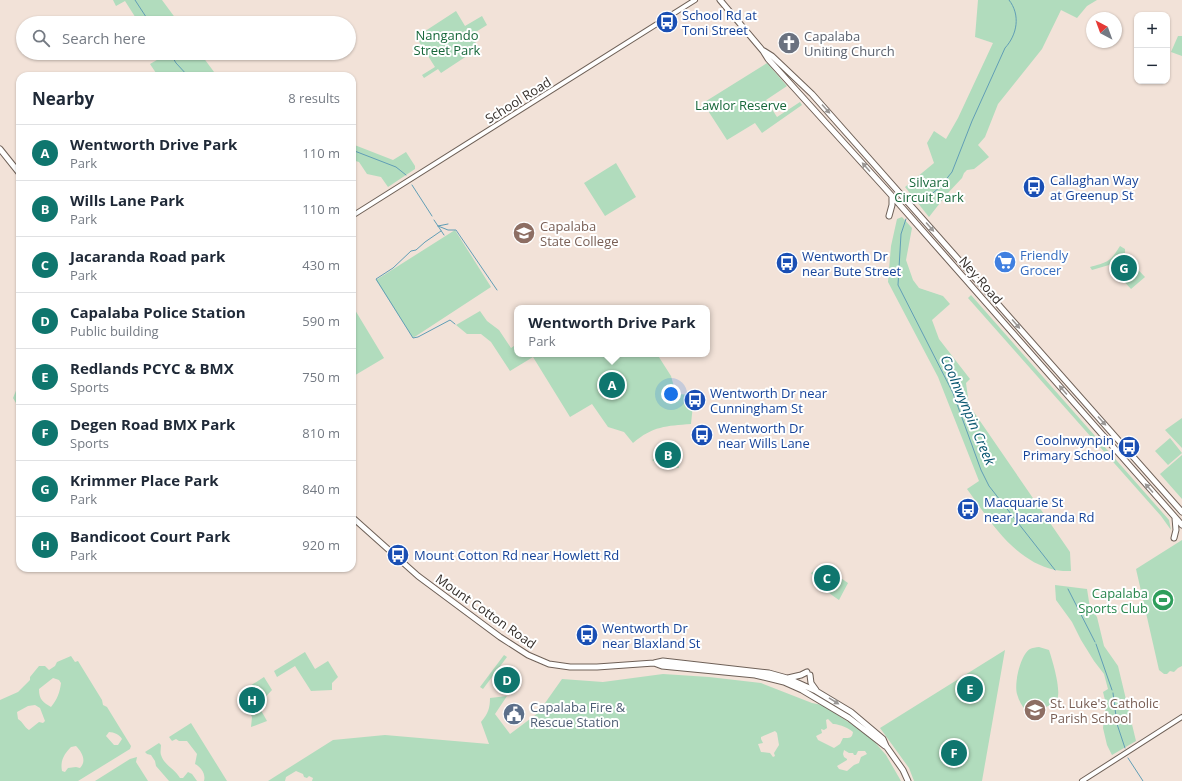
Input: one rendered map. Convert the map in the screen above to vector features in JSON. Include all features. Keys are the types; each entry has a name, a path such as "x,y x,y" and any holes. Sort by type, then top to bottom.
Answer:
{"main road":[{"name":"Ney Road","path":"720,0 764,51 768,59 892,196 1182,525"},
{"name":"Ney Road","path":"764,51 772,56 812,94 1182,512"},
{"path":"0,150 16,169"},
{"path":"889,216 892,205 892,196"},
{"path":"1174,538 1176,530 1175,517"},
{"name":"Mount Cotton Road","path":"356,521 418,576 500,637 528,655 549,664 570,667 597,667 663,661 753,670 787,678 816,691 836,703 883,739 908,781"},
{"name":"Mount Cotton Road","path":"654,663 662,666 755,675 784,682 849,718 886,746"},
{"path":"787,678 808,673 811,683 816,691"}],"street":[{"name":"School Road","path":"356,213 695,0"},
{"path":"1082,781 1182,717"}],"green space":[{"path":"113,0 162,0 174,16 135,16 125,1 116,6"},
{"name":"Silvara Circuit Park","path":"978,0 1097,0 1087,6 1077,18 1061,10 1042,49 998,104 985,137 978,145 989,157 974,169 967,170 964,173 962,178 929,217 905,187 934,163 927,143 934,131 946,139 958,118 993,43 975,37"},
{"name":"Nangando Street Park","path":"456,11 465,26 482,16 487,25 471,35 479,48 441,73 438,69 424,78 422,75 435,67 416,37"},
{"path":"1178,36 1182,36 1182,56 1171,52"},
{"path":"157,60 205,60 214,72 155,72 150,64"},
{"name":"Lawlor Reserve","path":"767,63 787,86 766,100 777,117 800,102 802,105 762,133 755,123 727,140 703,103"},
{"path":"356,146 393,160 406,152 415,166 415,169 388,187 381,177 367,174 359,162 356,161"},
{"path":"616,163 636,197 605,216 584,183"},
{"path":"902,217 912,228 906,260 913,280 919,288 943,296 950,304 932,320 939,339 970,379 966,383 969,405 1070,552 1071,571 1055,570 1040,565 1015,549 994,526 967,489 979,481 938,377 888,282 891,246 897,219"},
{"path":"455,230 491,287 413,338 376,280"},
{"path":"1120,246 1125,249 1125,256 1145,277 1131,289 1109,265 1092,270 1090,267 1108,261"},
{"path":"971,295 1169,520 1171,530 1161,516 968,298"},
{"path":"480,311 487,321 499,330 511,348 514,346 514,357 533,357 510,371 491,342 481,334 467,334 456,325"},
{"path":"356,312 384,358 356,375"},
{"path":"533,357 659,357 671,376 676,394 694,395 691,424 660,428 647,433 633,443 624,432 608,427 592,404 570,417"},
{"path":"16,391 16,403 13,398"},
{"path":"1182,418 1182,448 1165,430"},
{"path":"1170,438 1182,453 1168,465 1155,451"},
{"path":"675,449 679,468 672,468 658,464 652,460 667,450"},
{"path":"1182,455 1182,499 1160,474"},
{"name":"Capalaba Sports Club","path":"1182,540 1182,666 1174,672 1170,671 1167,674 1164,674 1159,670 1136,569"},
{"path":"824,564 829,570 848,583 839,600 823,588 811,573"},
{"path":"1055,585 1087,589 1090,608 1097,617 1104,646 1118,666 1136,741 1112,755 1107,745 1103,728 1106,704 1103,692 1108,689 1104,674 1081,640 1072,622 1056,600"},
{"path":"1035,647 1049,650 1058,684 1058,697 1056,701 1050,705 1026,711 1017,694 1017,677 1026,652"},
{"path":"1005,650 982,781 914,781 909,768 880,728"},
{"path":"305,652 315,669 328,661 338,677 332,683 332,690 311,691 295,666 277,677 274,671"},
{"path":"504,655 507,657 483,689 480,687"},
{"path":"71,656 75,662 78,661 102,700 103,705 107,707 131,746 130,749 78,781 0,781 0,700 18,692 30,680 30,677 39,666 45,666 49,670 55,666 57,662","holes":["53,678 59,680 61,683 58,696 51,707 42,700 39,689","35,705 40,708 45,721 43,723 39,722 29,730 18,719 17,712 28,706","109,732 111,732 115,733 122,739 118,745 114,745 106,736","76,746 78,748 82,754 83,762 80,768 68,768 65,772 62,771 62,761 66,752 71,747"]},
{"path":"663,674 709,677 761,683 812,703 822,705 850,723 872,739 886,755 901,781 312,781 313,778 309,776 307,778 304,777 303,774 296,771 286,777 285,781 268,781 333,740 385,735 489,744 481,722 488,711 490,698 507,696 495,714 510,734 538,713 562,679 603,682","holes":["828,719 833,724 844,726 853,732 851,737 843,738 840,744 834,748 818,740 816,736 822,733 821,729 824,730 827,728 826,720","775,731 777,733 779,745 774,753 775,756 773,757 770,753 761,752 758,744 763,743 761,737","844,750 849,753 853,753 854,755 856,755 858,751 865,751 867,754 861,757 859,763 847,771 839,769 837,766 847,760 843,754"]},
{"path":"264,677 272,690 258,705 267,721 251,727 252,717 239,693"},
{"path":"191,723 227,781 204,781 202,771 195,764 197,754 187,741 179,741 176,739 172,741 169,737"},
{"path":"159,743 161,745 162,758 180,778 183,778 188,772 192,774 197,781 169,781 156,766 151,755 145,752"},
{"path":"137,757 136,762 148,781 95,781 130,759"}],"waterway":[{"path":"135,0 145,16"},
{"name":"Coolnwynpin Creek","path":"921,203 940,187 952,172 972,121 1005,48 1015,31 1015,12 1009,0"},
{"path":"174,60 184,72"},
{"path":"356,152 396,167 406,175"},
{"path":"412,185 432,216"},
{"name":"Coolnwynpin Creek","path":"906,219 901,234 898,285 953,393 981,470 989,486 1055,570"},
{"path":"434,220 444,235"},
{"path":"438,226 448,224"},
{"path":"438,226 448,230 456,230 497,290"},
{"path":"441,231 416,250 411,251 393,268 376,279 413,338 418,337 450,320 455,324"},
{"name":"Coolnwynpin Creek","path":"1068,589 1095,642"},
{"name":"Coolnwynpin Creek","path":"1096,644 1112,690"},
{"name":"Coolnwynpin Creek","path":"1113,693 1117,724 1125,748"},
{"name":"Coolnwynpin Creek","path":"1128,758 1143,781"}],"place":[{"name":"School Rd at Toni Street","path":"667,22"},
{"name":"Capalaba Uniting Church","path":"789,43"},
{"name":"Callaghan Way at Greenup St","path":"1034,187"},
{"name":"Capalaba State College","path":"524,233"},
{"name":"Friendly Grocer","path":"1005,262"},
{"name":"Wentworth Dr near Bute Street","path":"787,263"},
{"name":"Krimmer Place Park","path":"1124,268"},
{"name":"Wentworth Drive Park","path":"612,385"},
{"name":"Wentworth Dr near Cunningham St","path":"695,400"},
{"name":"Wentworth Dr near Wills Lane","path":"702,435"},
{"name":"Coolnwynpin Primary School","path":"1129,447"},
{"name":"Wills Lane Park","path":"668,455"},
{"name":"Macquarie St near Jacaranda Rd","path":"968,509"},
{"name":"Mount Cotton Rd near Howlett Rd","path":"398,555"},
{"name":"Jacaranda Road park","path":"827,578"},
{"name":"Capalaba Sports Club","path":"1163,600"},
{"name":"Wentworth Dr near Blaxland St","path":"587,635"},
{"name":"Capalaba Police Station","path":"507,680"},
{"name":"Redlands PCYC & BMX","path":"970,689"},
{"name":"Bandicoot Court Park","path":"252,700"},
{"name":"St. Luke's Catholic Parish School","path":"1035,710"},
{"name":"Capalaba Fire & Rescue Station","path":"514,714"},
{"name":"Degen Road BMX Park","path":"954,753"}]}
